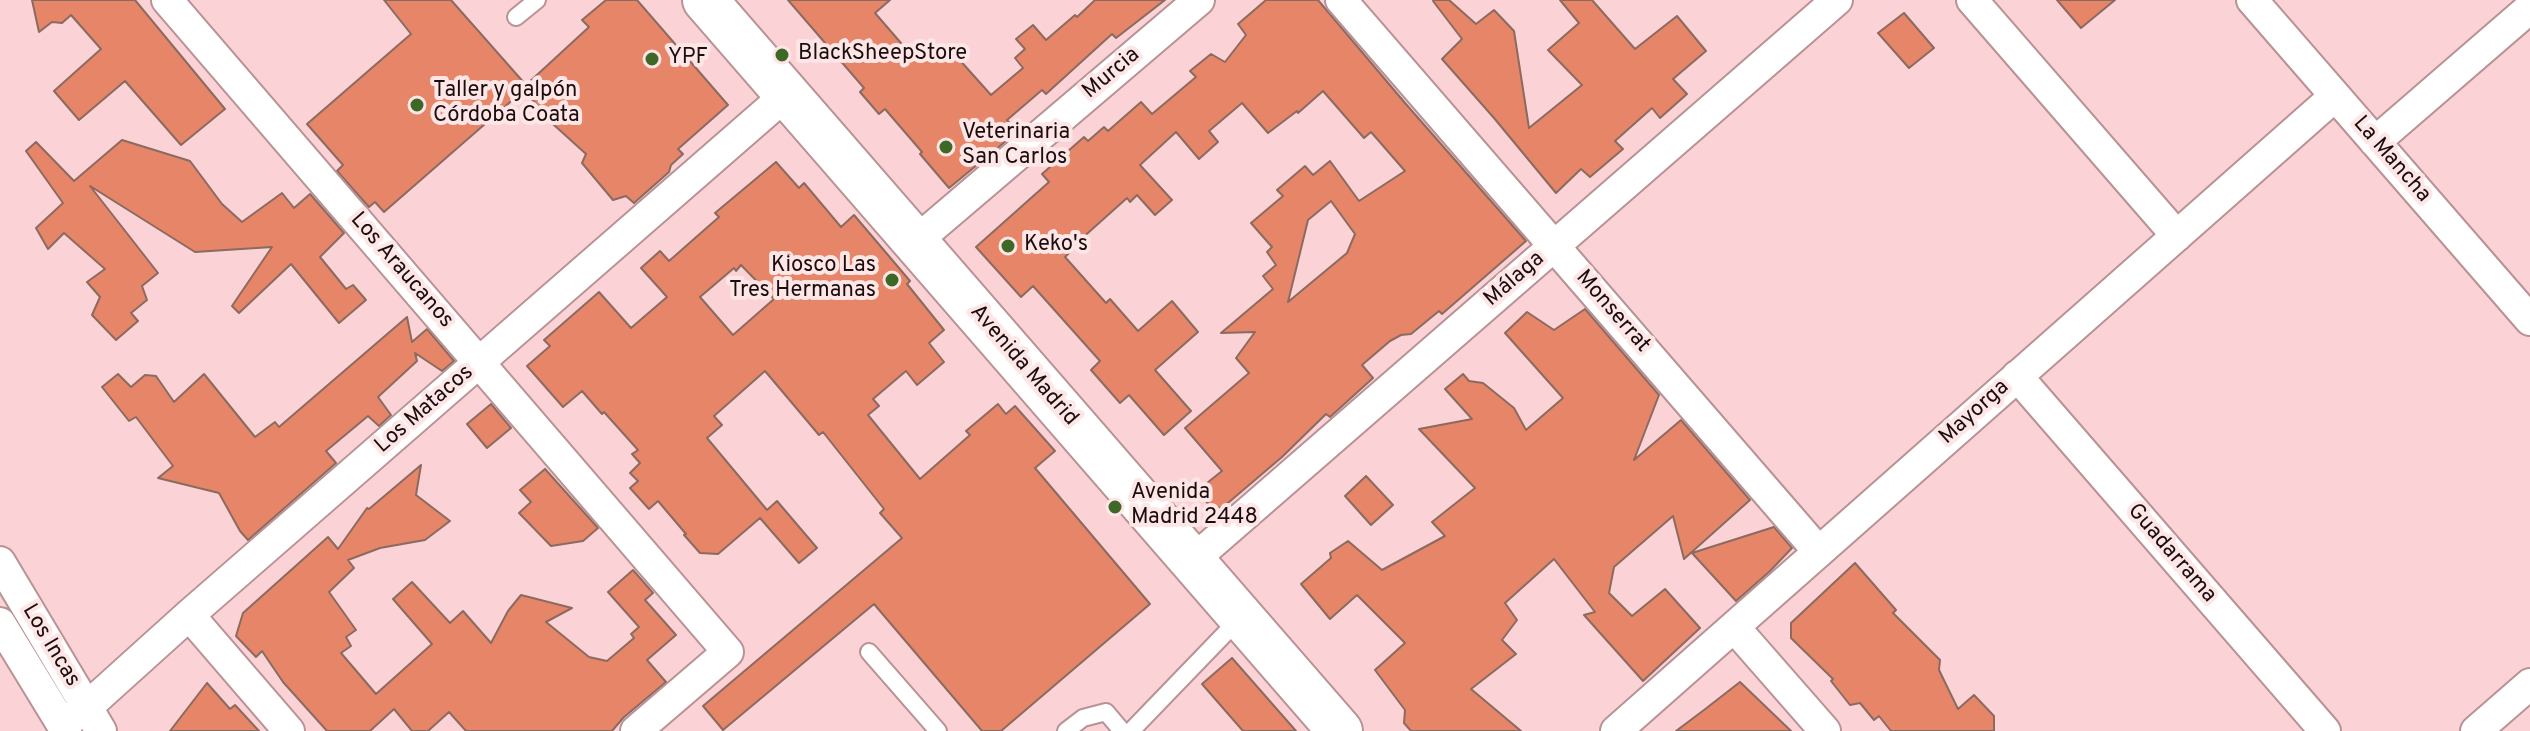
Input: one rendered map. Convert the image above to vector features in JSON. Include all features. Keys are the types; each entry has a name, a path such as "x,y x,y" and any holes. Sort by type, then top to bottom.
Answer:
{"main road":[{"name":"Avenida Madrid","path":"705,0 1340,731"}],"street":[{"name":"Los Araucanos","path":"167,0 728,652 636,731"},
{"name":"Murcia","path":"915,242 1199,0"},
{"name":"Monserrat","path":"1341,0 1819,552"},
{"name":"Málaga","path":"1192,561 1837,0"},
{"path":"1972,0 2177,236"},
{"name":"La Mancha","path":"2252,0 2530,320"},
{"path":"2375,142 2530,8"},
{"name":"Los Matacos","path":"64,728 94,719 189,615 787,94"},
{"name":"Mayorga","path":"1616,731 2335,96"},
{"name":"Guadarrama","path":"2017,376 2325,731"},
{"name":"Los Incas","path":"0,562 94,719"},
{"path":"189,615 289,731"},
{"name":"Los Incas","path":"0,623 64,728"},
{"path":"1734,627 1825,731"},
{"path":"2476,731 2530,684"}],"lane":[{"path":"516,17 537,0"},
{"path":"1131,731 1241,617"},
{"path":"869,652 938,731"},
{"path":"1066,731 1083,718 1106,712 1122,731"}],"building":[{"path":"32,0 135,0 225,109 181,145 125,81 79,120 54,91 101,49 71,15 62,23 52,22 39,32"},
{"path":"384,0 451,0 526,85 589,27 582,20 606,0 637,0 728,105 678,149 683,154 671,165 669,172 634,203 626,196 613,200 582,163 586,154 554,125 524,90 384,212 375,202 369,207 337,171 343,165 307,124 411,34"},
{"path":"788,0 890,0 875,13 907,50 918,41 935,61 949,48 991,95 1023,68 1015,58 1025,49 1016,39 1033,25 1046,40 1095,0 1165,0 1116,38 1112,34 1046,94 1042,90 1007,120 1017,132 949,188 885,109 879,114 860,92 864,88"},
{"path":"1266,0 1318,0 1526,241 1442,314 1439,311 1411,334 1390,341 1362,365 1373,378 1330,417 1326,414 1222,508 1211,507 1197,491 1222,471 1185,428 1249,373 1236,358 1255,332 1221,333 1273,289 1263,276 1276,265 1267,252 1272,247 1251,223 1283,196 1277,190 1305,166 1313,175 1330,161 1359,201 1405,171 1371,132 1364,138 1323,91 1268,133 1242,103 1209,131 1218,142 1199,159 1176,132 1140,165 1172,200 1155,215 1137,195 1130,202 1127,198 1070,249 1065,257 1106,303 1110,299 1138,331 1172,301 1198,332 1155,370 1191,411 1164,435 1129,395 1120,403 1091,370 1100,361 1033,286 1021,297 976,247 1049,182 1042,174 1084,137 1088,141 1104,127 1108,131 1141,102 1152,114 1196,77 1190,71 1211,54 1225,62 1246,35 1238,24","holes":["1331,201 1355,234 1347,253 1288,302 1308,220"]},
{"path":"1434,0 1449,0 1476,24 1494,10 1514,31 1529,128 1582,85 1548,50 1579,23 1560,0 1592,0 1635,49 1677,16 1706,51 1673,79 1687,94 1660,118 1652,108 1615,141 1623,149 1590,177 1581,169 1556,193 1442,59 1462,39"},
{"path":"2057,0 2115,0 2081,28"},
{"path":"1904,13 1934,48 1909,68 1878,33"},
{"path":"122,140 190,161 222,204 242,222 282,193 294,208 310,194 344,233 320,257 346,289 353,285 366,300 339,323 291,264 239,313 232,306 272,247 195,252 90,186 158,273 142,286 147,300 131,313 138,321 116,340 92,315 100,297 87,282 105,269 64,233 48,249 36,228 63,203 26,151 36,142 74,181"},
{"path":"776,162 799,188 804,183 841,227 854,215 910,281 907,284 944,330 929,343 944,362 917,385 906,371 873,399 879,406 868,415 920,479 970,435 966,431 998,404 1006,414 1015,406 1055,451 1035,468 1150,604 1001,731 982,731 874,604 723,730 703,706 902,538 880,513 884,509 823,432 819,435 765,371 714,416 722,425 707,438 767,510 777,501 817,548 799,563 760,518 718,554 700,553 658,501 649,509 630,488 638,481 630,473 640,463 632,454 638,450 604,412 602,414 582,391 563,407 527,366 550,346 544,340 599,292 631,328 667,297 641,268 660,251 669,261 719,217 715,213","holes":["741,265 774,299 733,335 700,297"]},
{"path":"1585,309 1659,395 1634,460 1681,420 1750,500 1684,559 1673,516 1614,567 1609,593 1632,616 1665,589 1700,628 1643,681 1584,615 1595,612 1554,559 1505,603 1517,620 1502,640 1516,654 1471,689 1521,731 1411,731 1404,723 1405,710 1375,670 1405,643 1357,595 1330,619 1301,584 1331,558 1330,553 1348,541 1382,570 1445,536 1432,522 1475,488 1419,429 1472,419 1445,389 1463,374 1469,381 1483,383 1514,408 1526,430 1563,398 1505,333 1527,312 1554,330"},
{"path":"407,317 412,342 427,329 454,361 442,371 415,353 417,361 378,397 391,415 379,426 368,416 326,451 336,463 248,540 219,493 158,478 173,466 136,417 129,421 102,387 118,374 131,387 145,375 156,376 174,402 204,374 255,437 275,422 279,427"},
{"path":"491,404 511,428 487,448 467,424"},
{"path":"421,465 416,495 450,521 425,540 380,548 348,560 354,568 329,592 356,630 346,637 351,646 341,653 376,694 432,644 393,599 412,582 450,623 463,611 491,643 508,611 521,595 572,608 546,622 589,657 607,661 634,638 631,634 639,627 608,592 633,570 653,593 645,600 676,635 647,660 666,682 612,731 466,731 449,712 428,731 412,731 394,709 370,731 327,731 283,682 262,651 256,657 236,636 243,613 328,537 338,549 367,508"},
{"path":"545,469 598,528 583,541 551,546 519,513 531,502 520,490"},
{"path":"1366,476 1393,505 1371,525 1345,496"},
{"path":"1774,527 1792,548 1736,601 1692,553"},
{"path":"1855,563 1896,610 1893,613 1940,660 1939,670 1958,709 1974,695 1994,716 1994,731 1891,731 1879,716 1874,720 1860,703 1850,705 1831,681 1833,679 1791,638 1791,623"},
{"path":"1232,658 1296,731 1243,731 1202,684"},
{"path":"1740,682 1791,731 1676,731 1704,710"},
{"path":"207,683 230,709 235,705 259,731 170,731"}],"place":[{"name":"BlackSheepStore","path":"782,55"},
{"name":"YPF","path":"652,59"},
{"name":"Taller y galpón Córdoba Coata","path":"417,105"},
{"name":"Veterinaria San Carlos","path":"946,147"},
{"name":"Keko's","path":"1008,246"},
{"name":"Kiosco Las Tres Hermanas","path":"892,280"},
{"name":"Avenida Madrid 2448","path":"1115,507"}]}
